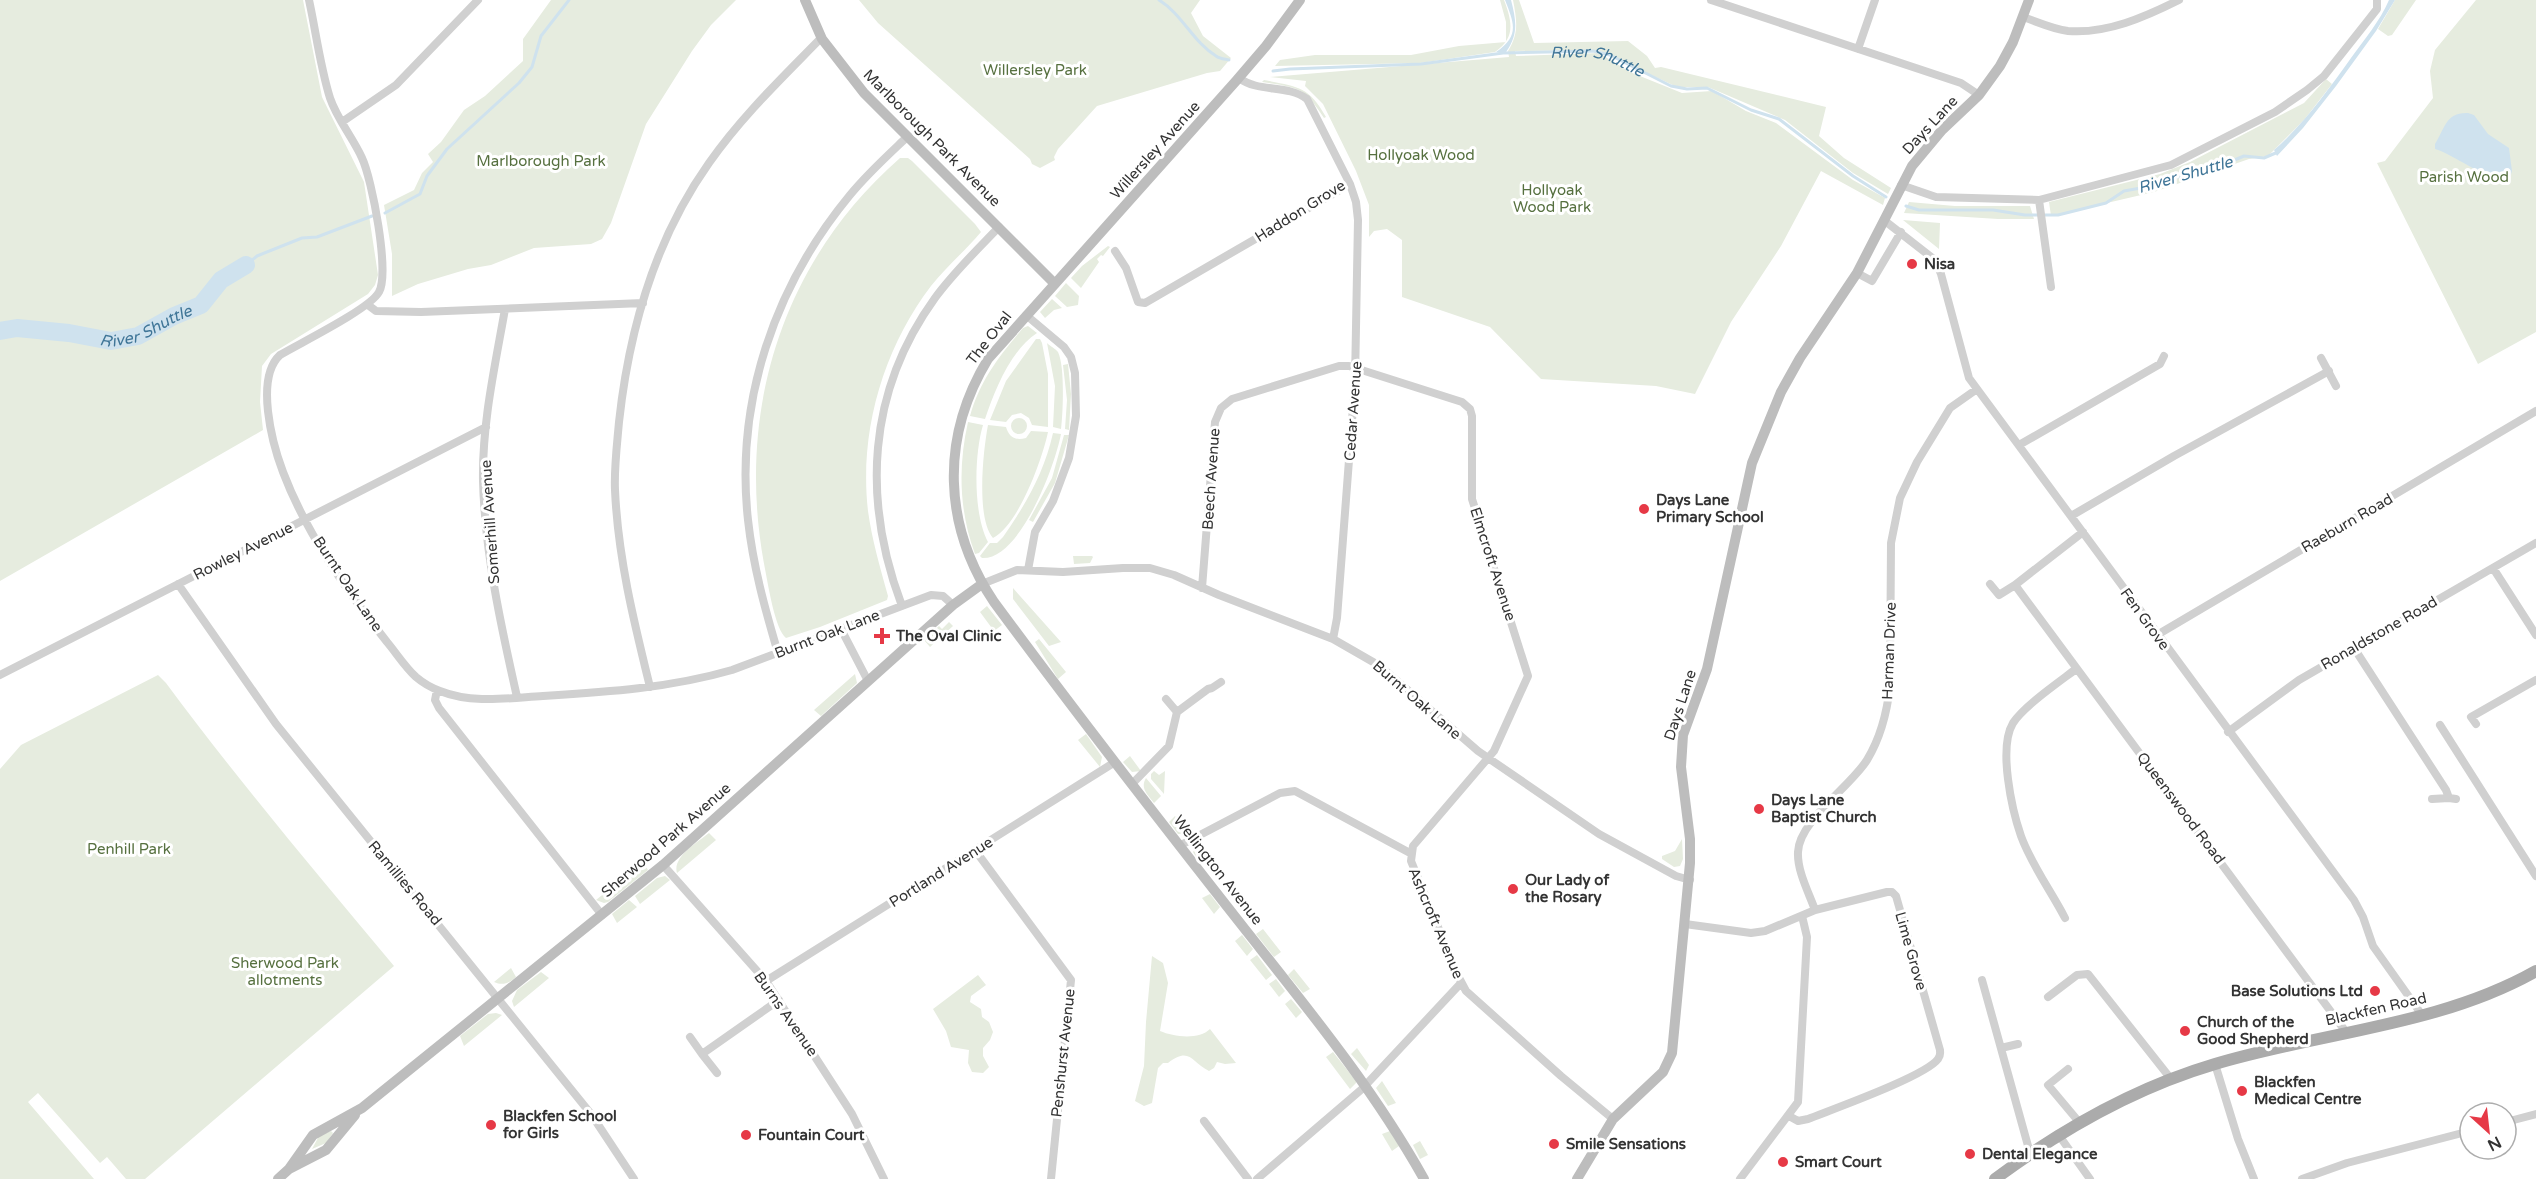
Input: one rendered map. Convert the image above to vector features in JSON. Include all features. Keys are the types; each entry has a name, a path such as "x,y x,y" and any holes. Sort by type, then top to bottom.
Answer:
{"main road":[{"name":"Blackfen Road","path":"1995,1179 2058,1134 2079,1122 2125,1097 2170,1079 2215,1064 2422,1015 2490,993 2536,971"}],"street":[{"path":"309,0 328,92 363,160 370,179 382,259 380,291 368,304 376,311 386,312 642,303"},
{"path":"342,122 396,85 478,0"},
{"name":"Marlborough Park Avenue","path":"805,0 821,38 864,93 1055,284"},
{"name":"Willersley Avenue","path":"1026,315 1239,78 1300,0"},
{"path":"1858,49 1875,0"},
{"name":"Days Lane","path":"1577,1179 1613,1119 1663,1072 1671,1057 1690,880 1690,839 1680,752 1683,735 1710,660 1752,463 1786,384 1857,273 1902,185 1925,148 1979,95 2000,66 2029,0"},
{"path":"2023,17 2068,31 2094,30 2129,21 2179,0"},
{"path":"1902,185 1936,197 2039,200 2171,165 2275,112 2324,76 2377,9 2377,0"},
{"path":"1715,1 1961,83 1979,95"},
{"path":"650,687 623,573 615,488 623,384 642,303 665,240 708,164 753,107 821,38"},
{"name":"Haddon Grove","path":"1115,251 1126,268 1138,302 1145,303 1350,184 1307,99 1296,92 1254,85 1239,78"},
{"path":"778,653 755,568 746,504 747,439 759,368 774,320 807,254 850,195 907,137"},
{"name":"Cedar Avenue","path":"1333,639 1338,611 1356,369 1358,220 1356,202 1350,184"},
{"path":"2039,200 2051,287"},
{"name":"Fen Grove","path":"1885,221 1928,253 1939,267 1966,371 1977,389 2357,904 2373,946 2422,1015"},
{"path":"902,606 883,541 876,494 876,463 880,427 888,391 906,345 924,314 951,278 999,227"},
{"path":"1857,273 1872,280 1901,232"},
{"name":"Burnt Oak Lane","path":"368,304 280,355 269,368 267,387 272,432 284,473 305,519 370,620 415,676 437,690 462,698 517,697 650,687 717,674 934,594 946,598 953,605"},
{"name":"Somerhill Avenue","path":"505,309 486,426 483,482 501,629 517,697"},
{"name":"The Oval","path":"982,584 968,556 957,512 953,481 956,449 964,411 978,375 1001,342 1026,315 1064,347 1071,357 1075,373 1076,416 1070,458 1053,501 1035,532 1028,570"},
{"path":"2019,445 2160,364 2164,357"},
{"path":"2321,358 2336,386"},
{"name":"Beech Avenue","path":"1202,588 1215,422 1221,408 1238,396 1339,366 1356,369"},
{"name":"Elmcroft Avenue","path":"1356,369 1462,402 1472,412 1472,499 1528,676 1527,683 1496,747 1488,758"},
{"path":"2071,516 2174,456 2329,371"},
{"name":"Harman Drive","path":"1815,910 1800,864 1799,845 1819,814 1866,762 1879,739 1887,709 1890,686 1892,532 1900,498 1917,462 1950,408 1977,389"},
{"name":"Raeburn Road","path":"2157,635 2536,411"},
{"name":"Rowley Avenue","path":"0,675 486,426"},
{"path":"1990,584 1999,595 2083,532"},
{"name":"Ronaldstone Road","path":"2229,732 2299,680 2536,543"},
{"name":"Burnt Oak Lane","path":"982,584 1011,571 1063,572 1150,568 1174,575 1333,639 1373,660 1460,737 1599,834 1676,876 1690,880"},
{"path":"2493,568 2536,635"},
{"name":"Ramillies Road","path":"178,584 269,716 591,1114 634,1179"},
{"name":"Sherwood Park Avenue","path":"362,1108 663,865 953,605 982,584"},
{"name":"Wellington Avenue","path":"982,584 1043,669 1366,1084 1424,1179"},
{"name":"Queenswood Road","path":"2015,585 2346,1032"},
{"path":"841,629 868,681"},
{"path":"2354,648 2452,798 2432,799"},
{"path":"2065,918 2021,837 2014,813 2007,749 2009,731 2018,717 2076,669"},
{"path":"2476,724 2472,717 2536,680"},
{"path":"1132,784 1169,746 1177,712 1221,682"},
{"path":"437,690 435,700 439,708 602,915"},
{"path":"1166,699 1177,712"},
{"path":"2440,725 2536,876"},
{"name":"Ashcroft Avenue","path":"1488,758 1413,846 1410,853 1413,869 1461,983 1474,1000 1613,1119"},
{"name":"Portland Avenue","path":"766,981 1115,762"},
{"path":"1179,846 1280,794 1295,791 1410,853"},
{"name":"Penshurst Avenue","path":"975,850 1071,980 1051,1179"},
{"name":"Burns Avenue","path":"663,865 766,981 852,1114 884,1179"},
{"name":"Lime Grove","path":"1684,924 1751,933 1781,926 1815,910 1887,892 1894,894 1940,1053 1935,1062 1902,1080 1808,1119 1798,1121 1789,1116"},
{"path":"1740,1179 1796,1107 1799,1097 1808,937 1802,916"},
{"path":"2048,997 2077,975 2088,974 2170,1079"},
{"path":"1982,980 2030,1153"},
{"path":"1257,1179 1366,1084 1461,983"},
{"path":"702,1054 779,1000"},
{"path":"690,1037 717,1073"},
{"path":"2001,1048 2018,1044"},
{"path":"2215,1064 2238,1139 2254,1179"},
{"path":"2068,1069 2048,1085 2079,1122"},
{"path":"289,1169 326,1150 362,1108"},
{"path":"278,1179 289,1169 314,1135 362,1108"},
{"path":"2518,1119 2536,1114"},
{"path":"1204,1121 1248,1179"},
{"path":"2058,1134 2090,1179"},
{"path":"2302,1179 2347,1163 2458,1134"}],"green space":[{"path":"0,0 303,0 322,97 364,182 378,275 375,285 368,294 271,354 262,366 260,402 263,430 0,581"},
{"name":"Marlborough Park","path":"551,0 736,0 711,25 692,51 646,124 611,223 602,239 591,244 534,248 491,265 468,269 418,284 392,296 392,254 384,205 414,190 422,173 433,162 428,154 441,142 464,110 485,96 523,61 523,39"},
{"name":"Willersley Park","path":"859,0 1200,0 1191,13 1203,36 1231,58 1220,71 1097,106 1058,149 1055,160 1040,168 1032,164 1030,159 878,23"},
{"path":"1500,0 1504,0 1509,15 1510,29 1506,41 1506,22"},
{"name":"Hollyoak Wood Park","path":"1513,0 1519,0 1534,43 1628,41 1647,56 1655,68 1661,67 1826,107 1819,136 1844,158 1891,188 1888,194 1853,173 1785,120 1708,87 1677,87 1598,50 1515,51 1516,56 1599,53 1630,72 1682,93 1712,91 1746,111 1776,123 1853,180 1885,198 1883,205 1821,171 1781,246 1731,322 1695,394 1656,386 1541,379 1490,327 1402,297 1402,240 1387,229 1374,231 1369,237 1369,205 1356,171 1323,104 1305,86 1306,81 1270,77 1509,57 1508,51 1516,27"},
{"path":"2395,0 2416,0 2392,35 2388,36 2378,29"},
{"name":"Parish Wood","path":"2476,0 2536,0 2536,332 2478,364 2377,163 2385,161 2433,98 2430,71 2435,50"},
{"path":"1505,42 1495,52 1420,63 1275,66 1280,60 1315,55 1411,55 1459,46"},
{"path":"2326,79 2332,84 2304,120 2268,156 2249,159 2154,192 2051,216 2049,202 2160,174 2190,162 2304,103"},
{"path":"1264,80 1301,89 1313,99 1326,117 1324,118 1311,100 1299,90 1262,82"},
{"path":"900,158 908,158 912,161 981,232 931,286 914,311 888,364 878,392 867,451 866,481 868,511 876,554 888,596 887,600 786,638 778,626 772,606 757,511 757,455 763,399 776,345 797,294 824,245 859,199"},
{"path":"1909,202 1955,206 2030,206 2034,219 1904,213"},
{"path":"1903,220 1940,223 1939,249"},
{"path":"1108,246 1110,247 1103,256 1097,259 1099,262 1081,288 1071,278 1082,266"},
{"path":"1066,283 1079,296 1078,305 1067,307 1055,296"},
{"path":"1052,299 1062,308 1054,310 1045,318 1040,312"},
{"path":"1028,326 1037,333 1011,360 985,419 970,416 979,391 992,369 1006,348 1023,328"},
{"path":"1036,339 1040,339 1042,343 1048,374 1048,427 1032,425 1029,418 1021,413 1012,415 1006,422 990,420 1006,381"},
{"path":"1047,343 1058,352 1062,368 1061,429 1053,427 1055,386"},
{"path":"1068,364 1071,394 1069,430 1065,429 1067,400 1063,365"},
{"path":"1019,418 1027,426 1019,434 1011,426"},
{"path":"968,422 983,425 978,452 977,501 988,542 979,553 975,554 966,521 962,488 963,455"},
{"path":"988,425 1006,427 1011,436 1019,439 1026,438 1031,431 1048,432 1035,474 1020,506 1003,531 993,538 984,516 982,484"},
{"path":"1053,433 1061,434 1034,509 1010,544 996,555 982,558 980,556 990,543 997,543 1003,537 1027,500 1045,461"},
{"path":"1064,435 1069,435 1055,483 1033,522 1029,520 1052,478"},
{"path":"1073,556 1093,557 1090,563 1074,564"},
{"path":"1013,588 1061,642 1049,646 1013,599"},
{"path":"987,606 1002,625 994,631 980,612"},
{"path":"949,622 953,626 930,647 924,640 939,626 942,629"},
{"path":"1039,639 1066,672 1058,679 1035,642"},
{"path":"855,674 857,683 821,716 814,710"},
{"name":"Penhill Park","path":"158,675 278,826 394,966 145,1179 126,1179 107,1157 100,1163 38,1093 28,1102 94,1179 0,1179 0,769 21,745"},
{"path":"1086,734 1102,757 1100,767 1078,740"},
{"path":"1130,756 1141,771 1132,772 1123,762"},
{"path":"1154,771 1159,775 1165,771 1164,794 1151,779"},
{"path":"1146,778 1161,796 1154,803 1144,788"},
{"path":"1175,816 1189,834 1178,834 1169,822"},
{"path":"709,833 716,840 677,873 676,867 682,856"},
{"path":"1682,839 1683,859 1680,866 1674,867 1662,859 1662,856 1675,851"},
{"path":"1195,843 1207,858 1200,863 1193,852"},
{"path":"643,862 648,870 608,902 596,900"},
{"path":"665,876 670,880 640,904 635,896 657,878"},
{"path":"1210,894 1220,907 1214,914 1202,898"},
{"path":"629,900 637,907 617,923 612,914"},
{"path":"1263,929 1281,952 1274,957 1256,934"},
{"path":"1242,935 1253,949 1247,956 1235,941"},
{"path":"1257,955 1272,975 1266,980 1250,960"},
{"path":"1152,956 1163,963 1168,983 1160,1031 1172,1035 1193,1036 1210,1029 1236,1063 1217,1062 1209,1071 1186,1056 1163,1063 1158,1068 1152,1103 1144,1106 1135,1101 1144,1066"},
{"path":"511,968 516,977 506,983 494,982"},
{"path":"1294,969 1310,989 1303,993 1288,975"},
{"path":"541,972 549,978 514,1007 512,1001 517,990"},
{"path":"978,975 986,985 971,996 970,1002 981,1009 982,1017 989,1022 993,1032 983,1048 983,1056 989,1067 983,1073 972,1072 968,1063 969,1050 951,1047 946,1031 933,1009"},
{"path":"1276,979 1285,991 1279,997 1269,984"},
{"path":"1291,999 1302,1012 1296,1018 1285,1004"},
{"path":"488,1014 502,1015 464,1046 460,1036"},
{"path":"1357,1048 1369,1065 1366,1071 1351,1054"},
{"path":"1333,1052 1356,1081 1350,1089 1326,1057"},
{"path":"1382,1081 1396,1103 1388,1106 1376,1088"},
{"path":"331,1131 333,1133 326,1143 312,1149 319,1136"},
{"path":"1390,1131 1399,1146 1392,1151 1382,1134"},
{"path":"1420,1141 1428,1155 1420,1159 1413,1145"}],"water":[{"path":"1505,0 1511,0 1515,33 1506,52 1496,52 1512,35 1511,16"},
{"path":"2389,0 2395,0 2376,31 2303,128 2277,156 2274,150 2305,118 2324,94 2371,30"},
{"path":"2468,113 2474,115 2488,134 2509,148 2512,171 2510,177 2501,178 2482,173 2435,149 2435,144 2447,122 2455,115"}],"waterway":[{"name":"River Shuttle","path":"385,213 420,194 427,176 447,149 519,83 532,67 541,36 569,0"},
{"name":"River Shuttle","path":"1159,0 1208,50 1219,58 1229,60"},
{"name":"River Shuttle","path":"1273,71 1421,64 1503,53 1593,51 1610,55 1671,86 1687,89 1707,88 1751,110 1779,119 1853,176 1886,197"},
{"name":"River Shuttle","path":"1906,206 1919,210 1993,210 2025,215 2058,215 2106,203 2124,191 2152,186 2206,167 2218,167 2244,156 2264,158 2278,152"},
{"name":"River Shuttle","path":"246,265 257,256 302,238 317,237 372,216"},
{"name":"River Shuttle","path":"0,331 17,328 69,333 111,341 138,336 174,316 201,305 221,280 246,265"}],"place":[{"name":"Nisa","path":"1912,264"},
{"name":"Days Lane Primary School","path":"1644,509"},
{"name":"The Oval Clinic","path":"882,636"},
{"name":"Days Lane Baptist Church","path":"1759,809"},
{"name":"Our Lady of the Rosary","path":"1513,889"},
{"name":"Base Solutions Ltd","path":"2375,991"},
{"name":"Church of the Good Shepherd","path":"2185,1031"},
{"name":"Blackfen Medical Centre","path":"2242,1091"},
{"name":"Blackfen School for Girls","path":"491,1125"},
{"name":"Fountain Court","path":"746,1135"},
{"name":"Smile Sensations","path":"1554,1144"},
{"name":"Dental Elegance","path":"1970,1154"},
{"name":"Smart Court","path":"1783,1162"}],"park label":[{"name":"Hollyoak Wood","path":"1421,155"},
{"name":"Sherwood Park allotments","path":"285,972"}]}
